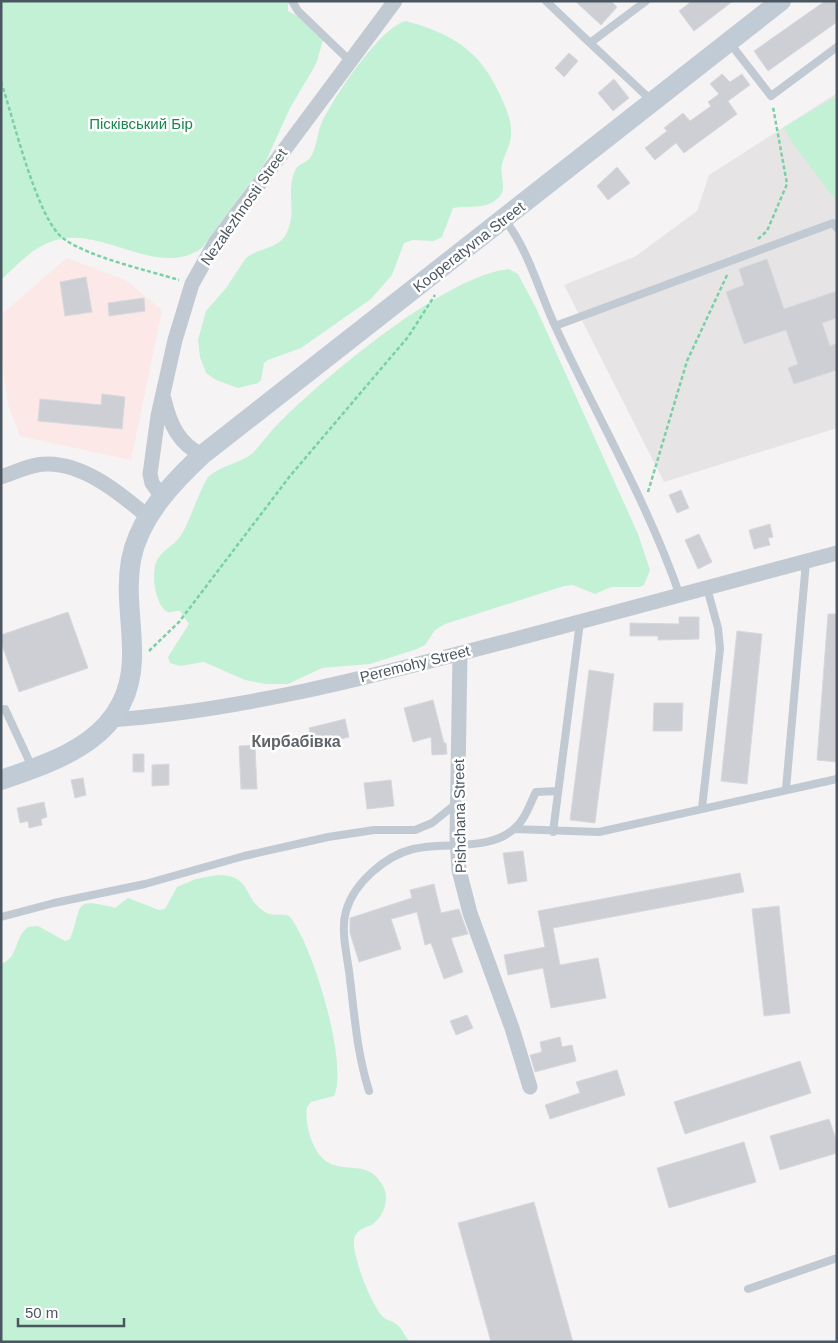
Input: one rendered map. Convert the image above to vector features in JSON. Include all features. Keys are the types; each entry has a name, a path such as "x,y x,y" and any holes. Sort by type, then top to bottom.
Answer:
{"street":[{"name":"Nezalezhnosti Street","path":"162,497 152,483 150,474 163,395 175,340 192,284 215,244 395,1"},
{"name":"Kooperatyvna Street","path":"112,720 122,703 132,667 128,580 134,548 148,517 162,497 202,455 654,103 781,1"},
{"path":"163,395 171,425 183,443 202,455"},
{"path":"1,477 39,464 58,464 71,468 120,494 148,517"},
{"name":"Peremohy Street","path":"112,720 220,708 460,654 837,553"},
{"name":"Pishchana Street","path":"460,654 458,846 465,897 512,1028 530,1087"},
{"path":"1,780 33,769 89,742 112,720"}],"lane":[{"path":"292,1 298,12 351,62"},
{"path":"546,1 654,103"},
{"path":"590,43 646,1"},
{"path":"729,42 771,96 837,47"},
{"path":"504,219 519,242 555,326 644,511 680,596"},
{"path":"555,326 832,223 837,228"},
{"path":"786,789 806,562"},
{"path":"702,808 720,648 718,628 707,588"},
{"path":"553,832 580,622"},
{"path":"2,707 33,769"},
{"path":"514,829 553,832 600,832 837,779"},
{"path":"369,1091 356,1041 344,927 346,912 352,898 374,871 395,856 425,847 479,844 514,829 523,818 536,792 558,791"},
{"path":"1,917 54,903 145,884 244,856 328,837 374,830 415,830 432,823 458,802"},
{"path":"748,1289 837,1258"}],"path":[{"path":"1,82 38,196 48,220 57,233 70,242 117,262 192,284"},
{"path":"644,511 651,479 687,361 737,258 767,231 787,184 771,96"},
{"path":"132,667 179,622 290,476 408,337 439,289"}],"shaded area":[{"path":"837,93 837,428 664,482 564,285 636,256 697,211 709,175"},
{"path":"67,258 125,280 162,310 131,460 20,436 8,404 1,352 1,315"}],"green space":[{"name":"Пісківський Бір","path":"1,1 288,1 288,11 314,25 324,37 316,64 290,108 266,161 202,248 185,256 167,258 148,255 91,239 72,238 53,241 25,258 1,280"},
{"path":"406,21 451,38 463,46 474,55 492,79 506,108 511,126 510,140 501,169 503,187 501,195 487,205 453,208 442,237 434,241 413,240 404,243 392,275 371,299 301,348 268,360 264,363 261,380 258,383 238,388 216,380 206,373 200,357 198,340 206,311 226,288 246,258 277,244 285,236 291,220 291,189 294,173 299,165 310,158 316,145 320,126 328,111 371,49 395,26"},
{"path":"837,96 837,202 791,141 784,127"},
{"path":"509,269 518,274 536,308 638,534 650,570 644,585 640,587 611,587 595,594 573,585 564,586 445,624 435,630 425,645 417,649 370,664 322,668 288,684 266,684 245,680 204,662 180,666 170,663 168,657 189,624 180,611 168,612 162,607 156,593 154,577 156,562 183,532 208,477 253,453 279,423 329,377 390,329 453,289 483,276"},
{"path":"218,875 237,879 242,883 258,907 265,912 289,916 308,951 326,1004 337,1058 337,1080 334,1096 311,1102 307,1107 306,1114 309,1132 316,1149 327,1162 341,1167 367,1170 378,1178 383,1186 386,1201 383,1212 377,1221 356,1234 354,1240 355,1251 364,1282 378,1311 384,1318 398,1325 409,1342 1,1342 1,964 11,957 20,936 28,927 38,926 65,941 70,939 78,912 85,904 91,903 115,908 128,898 159,910 165,909 177,887 196,879"}],"building":[{"path":"575,1 611,1 617,7 601,25"},
{"path":"692,1 733,1 694,31 679,11"},
{"path":"825,1 837,1 837,22 768,71 754,51"},
{"path":"569,53 578,61 564,77 555,68"},
{"path":"722,74 730,82 742,74 750,85 728,101 737,114 684,153 676,143 655,160 645,148 667,131 664,128 683,113 690,121 711,106 708,102 719,94 710,84"},
{"path":"614,79 629,98 613,111 598,93"},
{"path":"617,167 630,183 608,200 597,186"},
{"path":"767,259 784,309 837,291 837,318 822,323 830,346 837,343 837,370 794,384 788,368 798,364 786,330 744,344 726,292 744,285 739,269"},
{"path":"86,277 92,312 65,316 60,282"},
{"path":"144,298 145,311 109,316 108,303"},
{"path":"102,394 125,397 122,429 38,421 40,399 101,405"},
{"path":"681,490 689,508 677,513 669,495"},
{"path":"770,524 773,537 768,538 770,545 754,549 749,530"},
{"path":"699,534 712,562 698,569 685,540"},
{"path":"68,612 88,668 19,692 1,642 1,635"},
{"path":"828,614 837,614 837,762 817,760"},
{"path":"679,617 699,617 699,639 658,640 658,636 630,636 630,623 679,624"},
{"path":"737,631 762,634 747,784 721,781"},
{"path":"589,670 614,674 595,823 570,820"},
{"path":"433,700 444,743 446,743 447,754 432,755 431,737 413,742 404,708"},
{"path":"654,703 683,703 682,731 653,731"},
{"path":"345,719 349,737 313,746 309,728"},
{"path":"255,745 257,789 241,789 239,746"},
{"path":"133,754 144,754 144,772 133,772"},
{"path":"169,764 169,785 152,786 152,765"},
{"path":"83,778 86,795 75,798 71,780"},
{"path":"391,780 394,806 367,809 364,783"},
{"path":"44,802 47,817 41,819 42,825 29,828 28,821 20,823 17,808"},
{"path":"523,851 527,881 508,884 503,853"},
{"path":"740,873 744,892 553,928 560,965 598,958 606,998 551,1008 543,968 508,975 504,955 545,947 538,911"},
{"path":"434,884 441,913 459,909 468,934 451,938 463,972 444,979 431,943 425,945 417,912 391,919 401,949 359,962 350,933 350,918 412,898 410,890"},
{"path":"779,906 790,1013 764,1016 752,909"},
{"path":"467,1015 473,1028 456,1035 450,1021"},
{"path":"560,1037 562,1047 572,1045 576,1061 535,1072 530,1055 542,1052 540,1042"},
{"path":"800,1061 811,1093 685,1134 674,1102"},
{"path":"617,1070 625,1095 550,1119 545,1105 580,1093 576,1082"},
{"path":"829,1119 837,1142 837,1153 780,1170 770,1136"},
{"path":"744,1142 756,1182 669,1208 657,1168"},
{"path":"534,1202 573,1342 491,1342 458,1223"}],"district":[{"name":"Кирбабівка","path":"296,741"}]}
